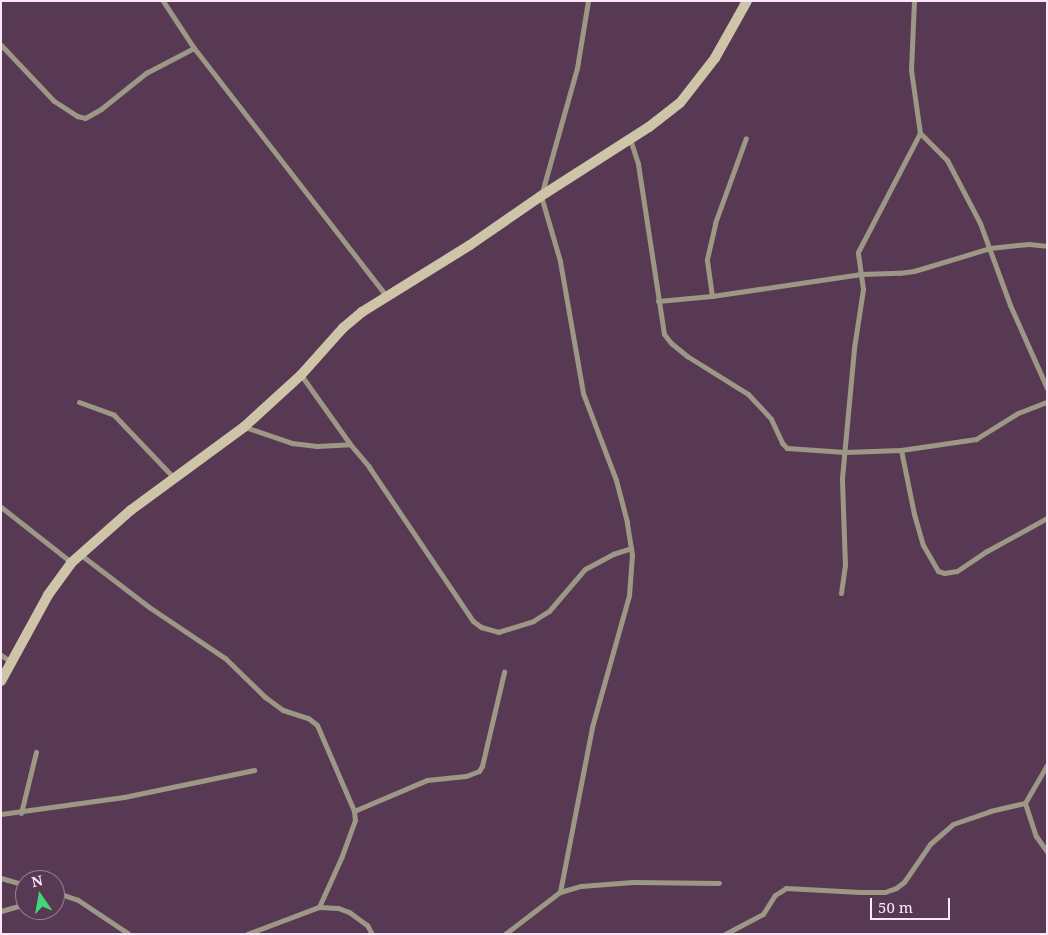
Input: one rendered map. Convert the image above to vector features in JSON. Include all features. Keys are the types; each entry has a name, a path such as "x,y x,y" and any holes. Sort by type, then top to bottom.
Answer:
{"main road":[{"path":"1,681 48,595 71,563 131,510 244,427 301,375 343,328 362,312 470,245 541,196 630,139 680,103 715,58 747,1"}],"street":[{"path":"164,1 194,48 387,298"},
{"path":"560,892 592,727 629,595 631,548 627,522 616,480 583,393 560,261 541,196 577,68 588,1"},
{"path":"841,592 845,566 842,478 854,348 862,300 858,252 920,132 911,70 914,1"},
{"path":"1,45 54,101 77,116 85,118 101,109 146,73 194,48"},
{"path":"920,132 947,160 959,180 980,223 1010,305 1046,385"},
{"path":"712,296 707,259 715,223 746,138"},
{"path":"630,139 638,164 664,334 671,343 703,366 748,394 771,419 782,443 787,448 845,452 901,450 976,439 1018,413 1047,402"},
{"path":"658,301 712,296 861,274 914,271 990,248 1028,244 1047,246"},
{"path":"301,375 350,444 369,467 473,622 482,627 498,632 533,621 549,611 585,569 613,554 631,548"},
{"path":"79,402 98,407 114,415 174,479"},
{"path":"244,427 292,443 318,446 350,444"},
{"path":"901,450 914,514 923,545 938,571 944,573 956,571 987,551 1047,518"},
{"path":"1,507 71,563"},
{"path":"81,555 149,607 225,658 265,697 282,710 308,718 317,725 354,811 352,832 319,907"},
{"path":"1,655 11,662"},
{"path":"354,811 427,780 466,776 479,771 482,766 504,672"},
{"path":"21,813 36,752"},
{"path":"724,934 764,914 775,894 786,888 885,892 896,888 904,882 930,844 954,824 990,811 1025,803 1047,765"},
{"path":"1,814 21,813 124,798 254,770"},
{"path":"1025,803 1036,836 1047,852"},
{"path":"1,878 15,882"},
{"path":"505,934 560,892 581,886 604,883 719,883"},
{"path":"65,895 78,900 129,934"},
{"path":"1,911 15,907"},
{"path":"247,934 319,907 338,908 349,912 367,925 372,934"}]}
